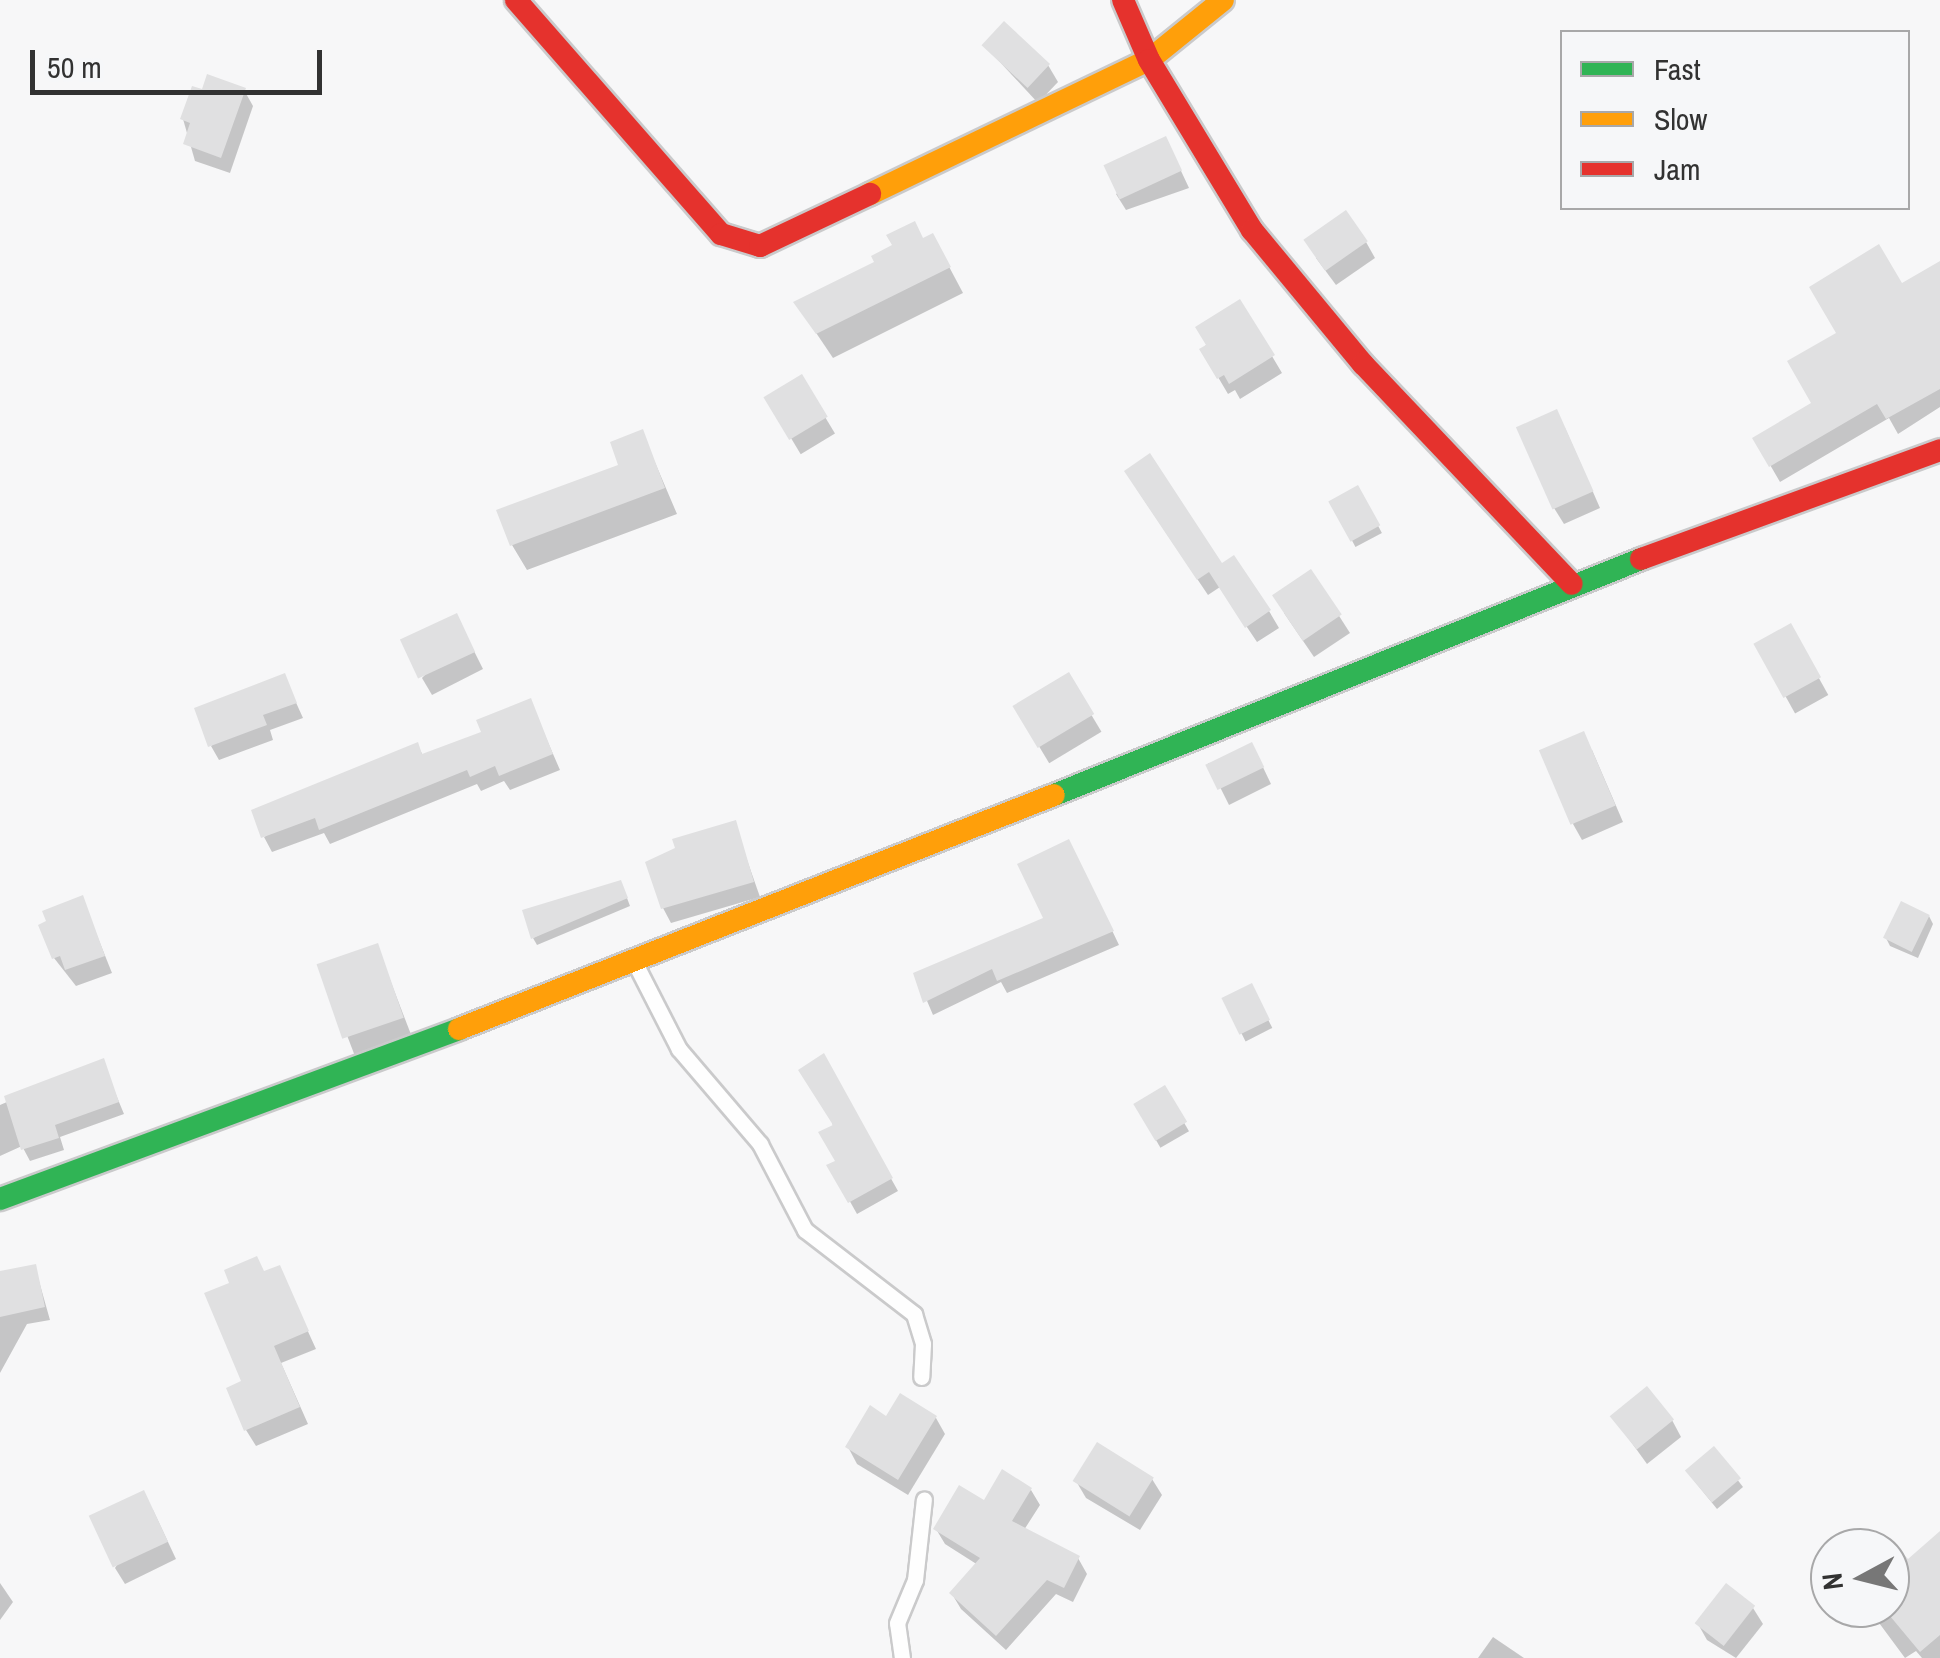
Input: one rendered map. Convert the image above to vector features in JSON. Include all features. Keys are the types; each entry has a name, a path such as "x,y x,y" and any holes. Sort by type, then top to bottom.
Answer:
{"street":[{"path":"516,0 721,234 738,244 760,246 1149,60 1223,0"},
{"path":"1123,0 1149,60 1252,230 1362,364 1572,584"},
{"path":"0,1199 635,964 1572,584 1940,450"}],"lane":[{"path":"635,964 679,1049 760,1144 805,1230 914,1314 923,1344 921,1377"},
{"path":"902,1658 897,1623 915,1580 924,1499"}],"building":[{"path":"1004,21 1050,64 1028,88 981,45"},
{"path":"207,74 246,88 221,158 183,144 190,123 180,119 192,86 202,89"},
{"path":"1166,136 1182,170 1120,200 1103,165"},
{"path":"1346,210 1368,241 1325,271 1303,240"},
{"path":"915,221 923,238 933,233 951,267 816,334 793,302 874,262 871,256 892,245 886,235"},
{"path":"1879,244 1902,283 1940,261 1940,389 1886,419 1877,404 1769,467 1752,438 1811,403 1787,361 1836,333 1809,287"},
{"path":"1240,299 1275,355 1229,384 1224,375 1217,379 1199,349 1206,345 1195,327"},
{"path":"802,374 828,417 789,440 763,397"},
{"path":"1557,409 1594,491 1552,510 1516,427"},
{"path":"643,429 665,488 510,546 496,510 618,465 610,442"},
{"path":"1150,453 1222,563 1234,555 1271,610 1245,628 1209,572 1197,580 1124,471"},
{"path":"1358,485 1380,525 1351,542 1328,501"},
{"path":"1311,569 1342,615 1303,641 1272,595"},
{"path":"457,613 475,652 418,679 400,640"},
{"path":"1791,623 1821,677 1783,698 1753,644"},
{"path":"1069,672 1094,714 1038,748 1012,706"},
{"path":"285,673 297,703 263,715 267,725 208,747 194,708"},
{"path":"531,698 553,754 499,776 495,766 470,777 467,770 319,830 315,818 261,838 251,810 418,742 422,754 481,732 476,720"},
{"path":"1584,731 1616,806 1571,825 1539,750"},
{"path":"1252,742 1264,767 1218,790 1205,765"},
{"path":"736,820 754,882 661,909 645,862 675,848 672,839"},
{"path":"1069,839 1114,931 997,981 992,969 923,1003 913,973 1043,918 1017,864"},
{"path":"621,880 628,898 531,939 522,910"},
{"path":"83,895 105,956 65,970 60,956 52,959 38,925 46,921 42,911"},
{"path":"1901,901 1930,915 1912,952 1883,938"},
{"path":"378,943 404,1018 342,1039 317,964"},
{"path":"1252,983 1270,1020 1239,1035 1221,998"},
{"path":"824,1053 893,1178 848,1203 826,1165 835,1161 818,1132 833,1125 798,1070"},
{"path":"104,1058 119,1102 55,1125 59,1138 21,1150 4,1096"},
{"path":"1165,1085 1187,1122 1155,1141 1133,1104"},
{"path":"257,1256 264,1271 280,1265 309,1331 274,1346 300,1407 244,1431 226,1388 241,1381 204,1293 229,1283 224,1270"},
{"path":"36,1264 45,1307 0,1317 0,1271"},
{"path":"1647,1386 1674,1419 1637,1450 1610,1416"},
{"path":"900,1393 937,1416 898,1480 845,1447 870,1405 886,1416"},
{"path":"1097,1442 1154,1478 1129,1517 1073,1481"},
{"path":"1714,1446 1741,1478 1712,1503 1685,1470"},
{"path":"1002,1469 1032,1488 1012,1521 1080,1556 1064,1588 1047,1580 996,1636 949,1593 980,1558 933,1529 959,1485 984,1500"},
{"path":"144,1490 168,1542 113,1567 89,1516"},
{"path":"1940,1531 1940,1635 1920,1652 1900,1628 1910,1628 1910,1557"},
{"path":"1726,1583 1755,1606 1724,1646 1695,1623"}],"traffic: fast":[{"path":"1054,795 1641,559"},
{"path":"0,1199 459,1029"}],"traffic: slow":[{"path":"870,194 1149,60 1223,0"},
{"path":"459,1029 1054,795"}],"traffic: jam":[{"path":"516,0 721,234 760,246 870,194"},
{"path":"1123,0 1149,60 1252,230 1363,364 1572,584"},
{"path":"1641,559 1940,450"}]}
